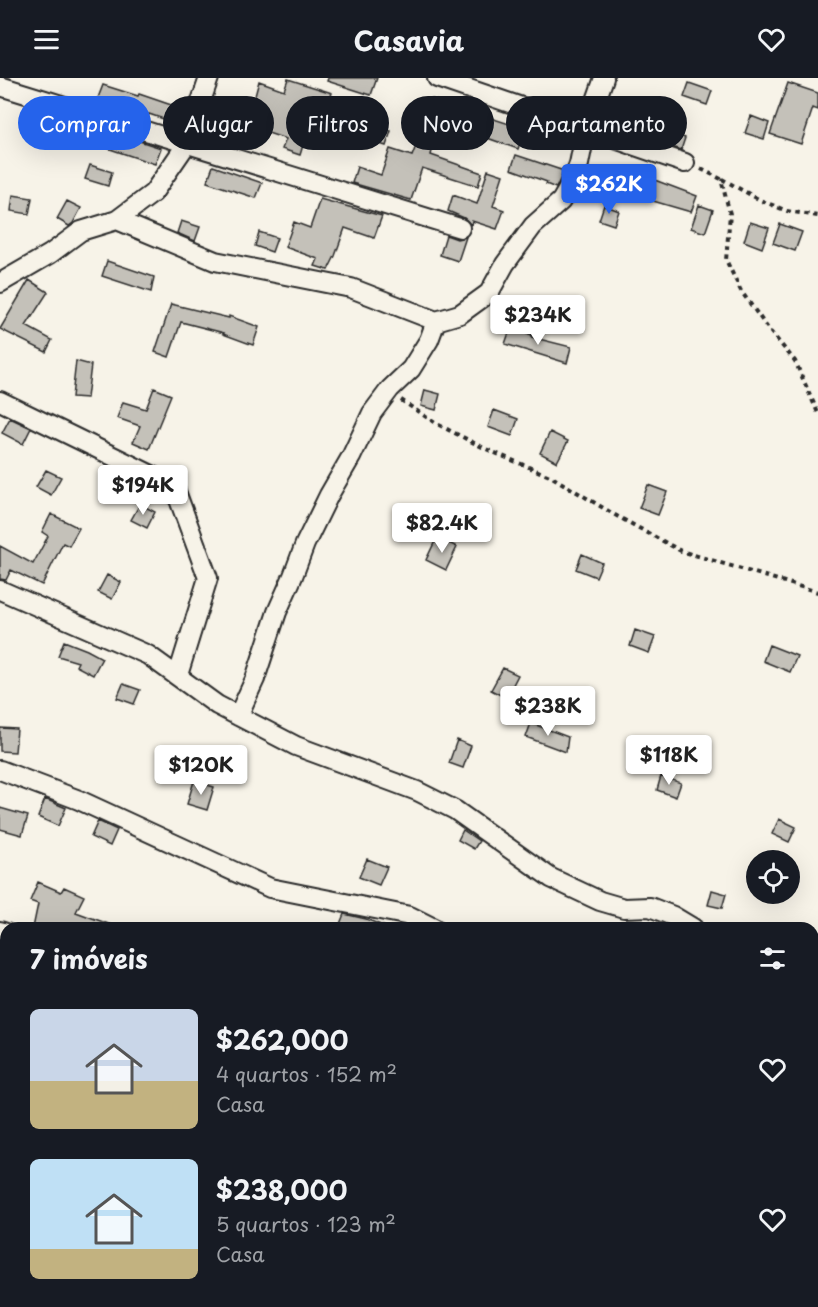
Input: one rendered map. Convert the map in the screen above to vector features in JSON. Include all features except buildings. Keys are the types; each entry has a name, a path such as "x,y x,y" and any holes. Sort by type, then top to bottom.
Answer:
{"street":[{"path":"203,96 209,78"},
{"path":"437,78 460,82 506,99"},
{"path":"598,96 604,78"},
{"path":"0,86 163,138"},
{"path":"0,283 51,254 81,231 117,220 153,193 183,150"},
{"path":"203,150 460,228"},
{"path":"117,220 215,261 351,288 436,321 459,314 489,293 505,264 533,226 561,201 572,182 582,150"},
{"path":"647,150 685,163"},
{"path":"238,716 255,679 277,612 305,544 372,413 390,389 411,369 429,340 436,321"},
{"path":"0,401 174,486 208,578 178,675"},
{"path":"0,590 148,655 217,705 296,746 417,791 455,810 551,878 600,901 624,908 650,908 683,922"},
{"path":"0,770 79,800 270,888 410,916 422,922"}],"path":[{"path":"685,163 787,211 818,216"},
{"path":"721,178 730,214 726,260 741,291 795,361 818,412"},
{"path":"390,389 404,402 435,423 486,449 552,477 681,551 818,592"}]}
